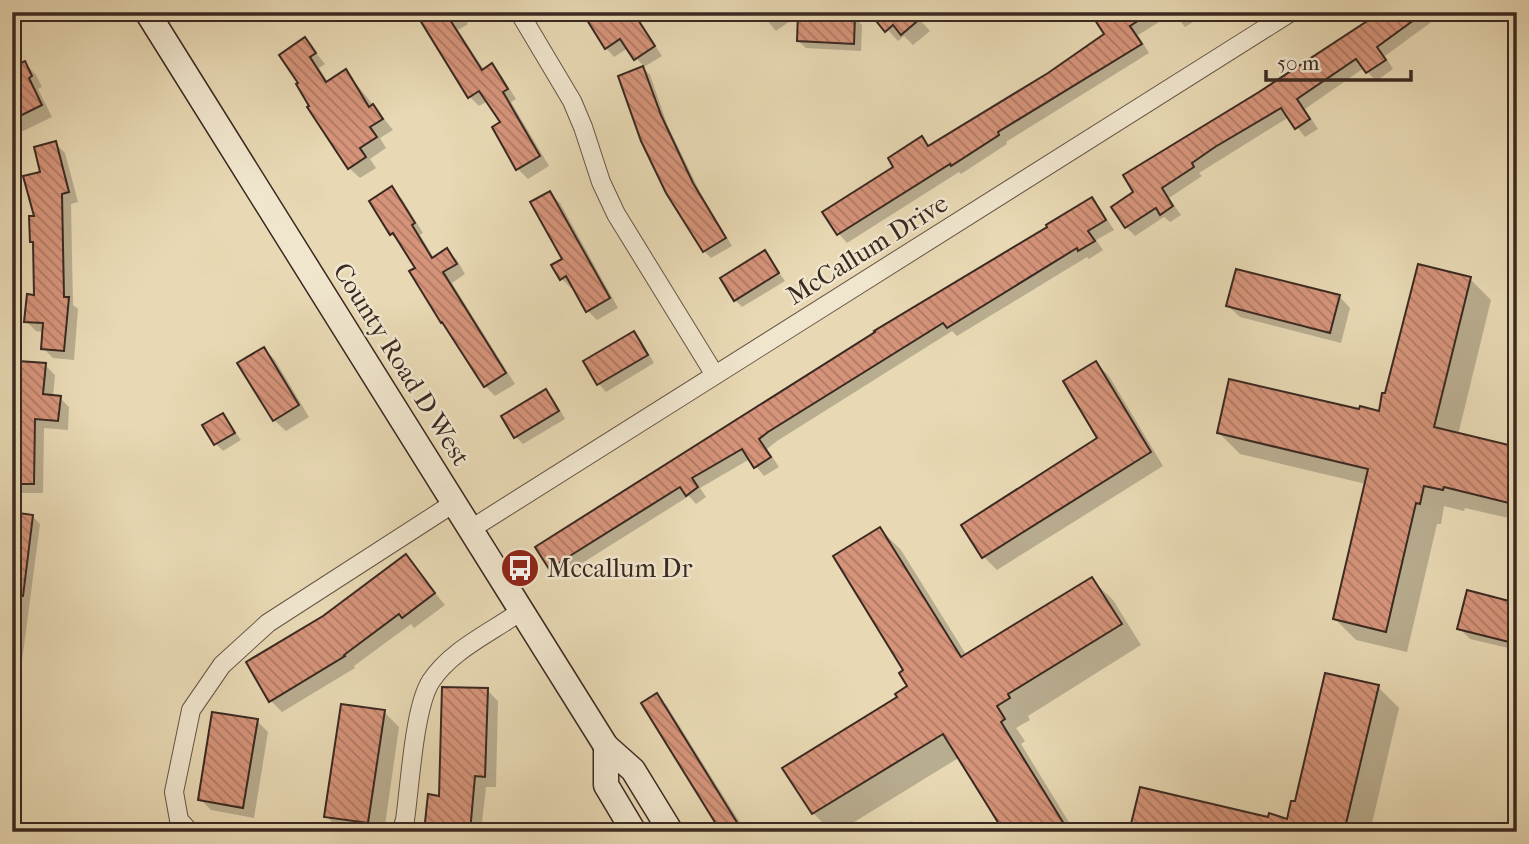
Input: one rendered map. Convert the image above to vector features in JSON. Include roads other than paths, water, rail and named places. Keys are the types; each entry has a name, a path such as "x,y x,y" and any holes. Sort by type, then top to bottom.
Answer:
{"main road":[{"name":"County Road D West","path":"147,12 606,746 632,770 671,832"},
{"path":"606,746 606,785 634,832"}],"street":[{"path":"519,12 572,101 601,182 616,214 715,375"},
{"name":"McCallum Drive","path":"471,529 1291,12"},
{"path":"190,832 178,820 174,792 191,710 222,665 268,623 454,503"},
{"path":"401,832 421,705 431,681 456,654 521,611"}],"place":[{"name":"Mccallum Dr","path":"520,568"}]}
